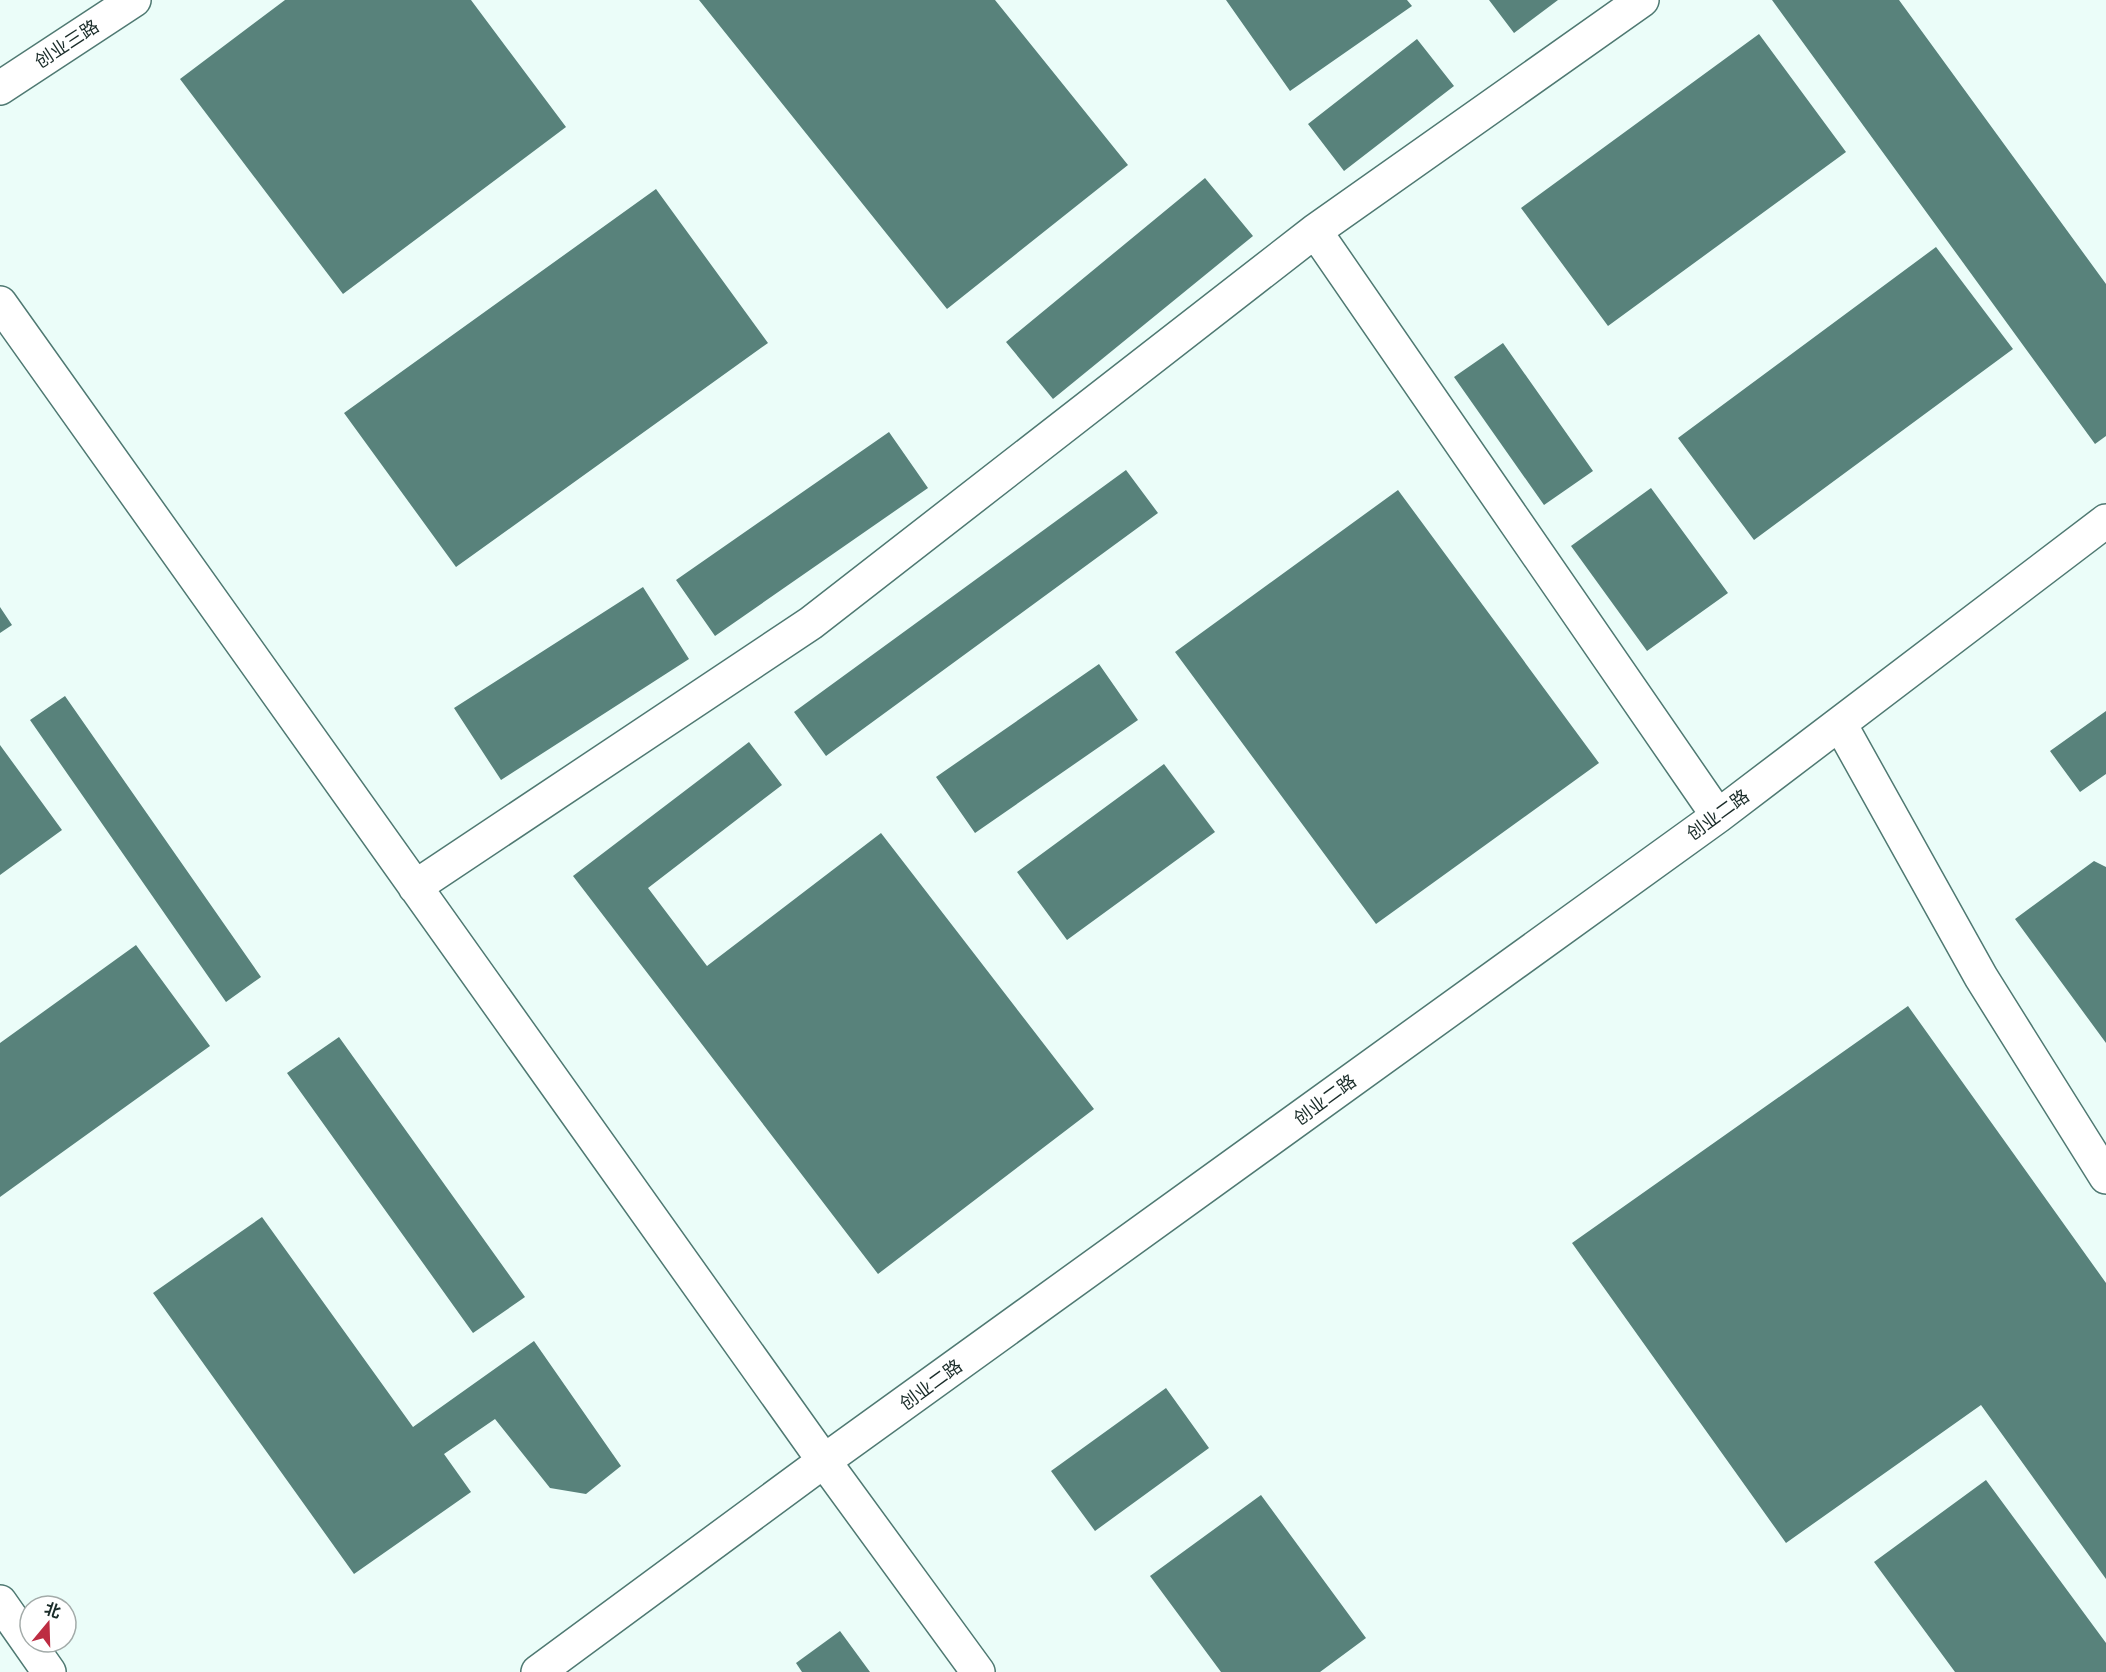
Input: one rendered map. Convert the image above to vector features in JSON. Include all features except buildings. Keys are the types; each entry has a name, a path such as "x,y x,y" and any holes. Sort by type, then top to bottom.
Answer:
{"street":[{"name":"创业三路","path":"0,87 134,0"},
{"path":"415,886 811,623 1315,231 1642,0"},
{"path":"1315,231 1718,816"},
{"path":"0,303 824,1461 978,1672"},
{"name":"创业二路","path":"538,1672 824,1461 1718,816 2106,521"},
{"path":"1840,724 1981,977 2106,1178"},
{"path":"0,1602 49,1672"}]}
